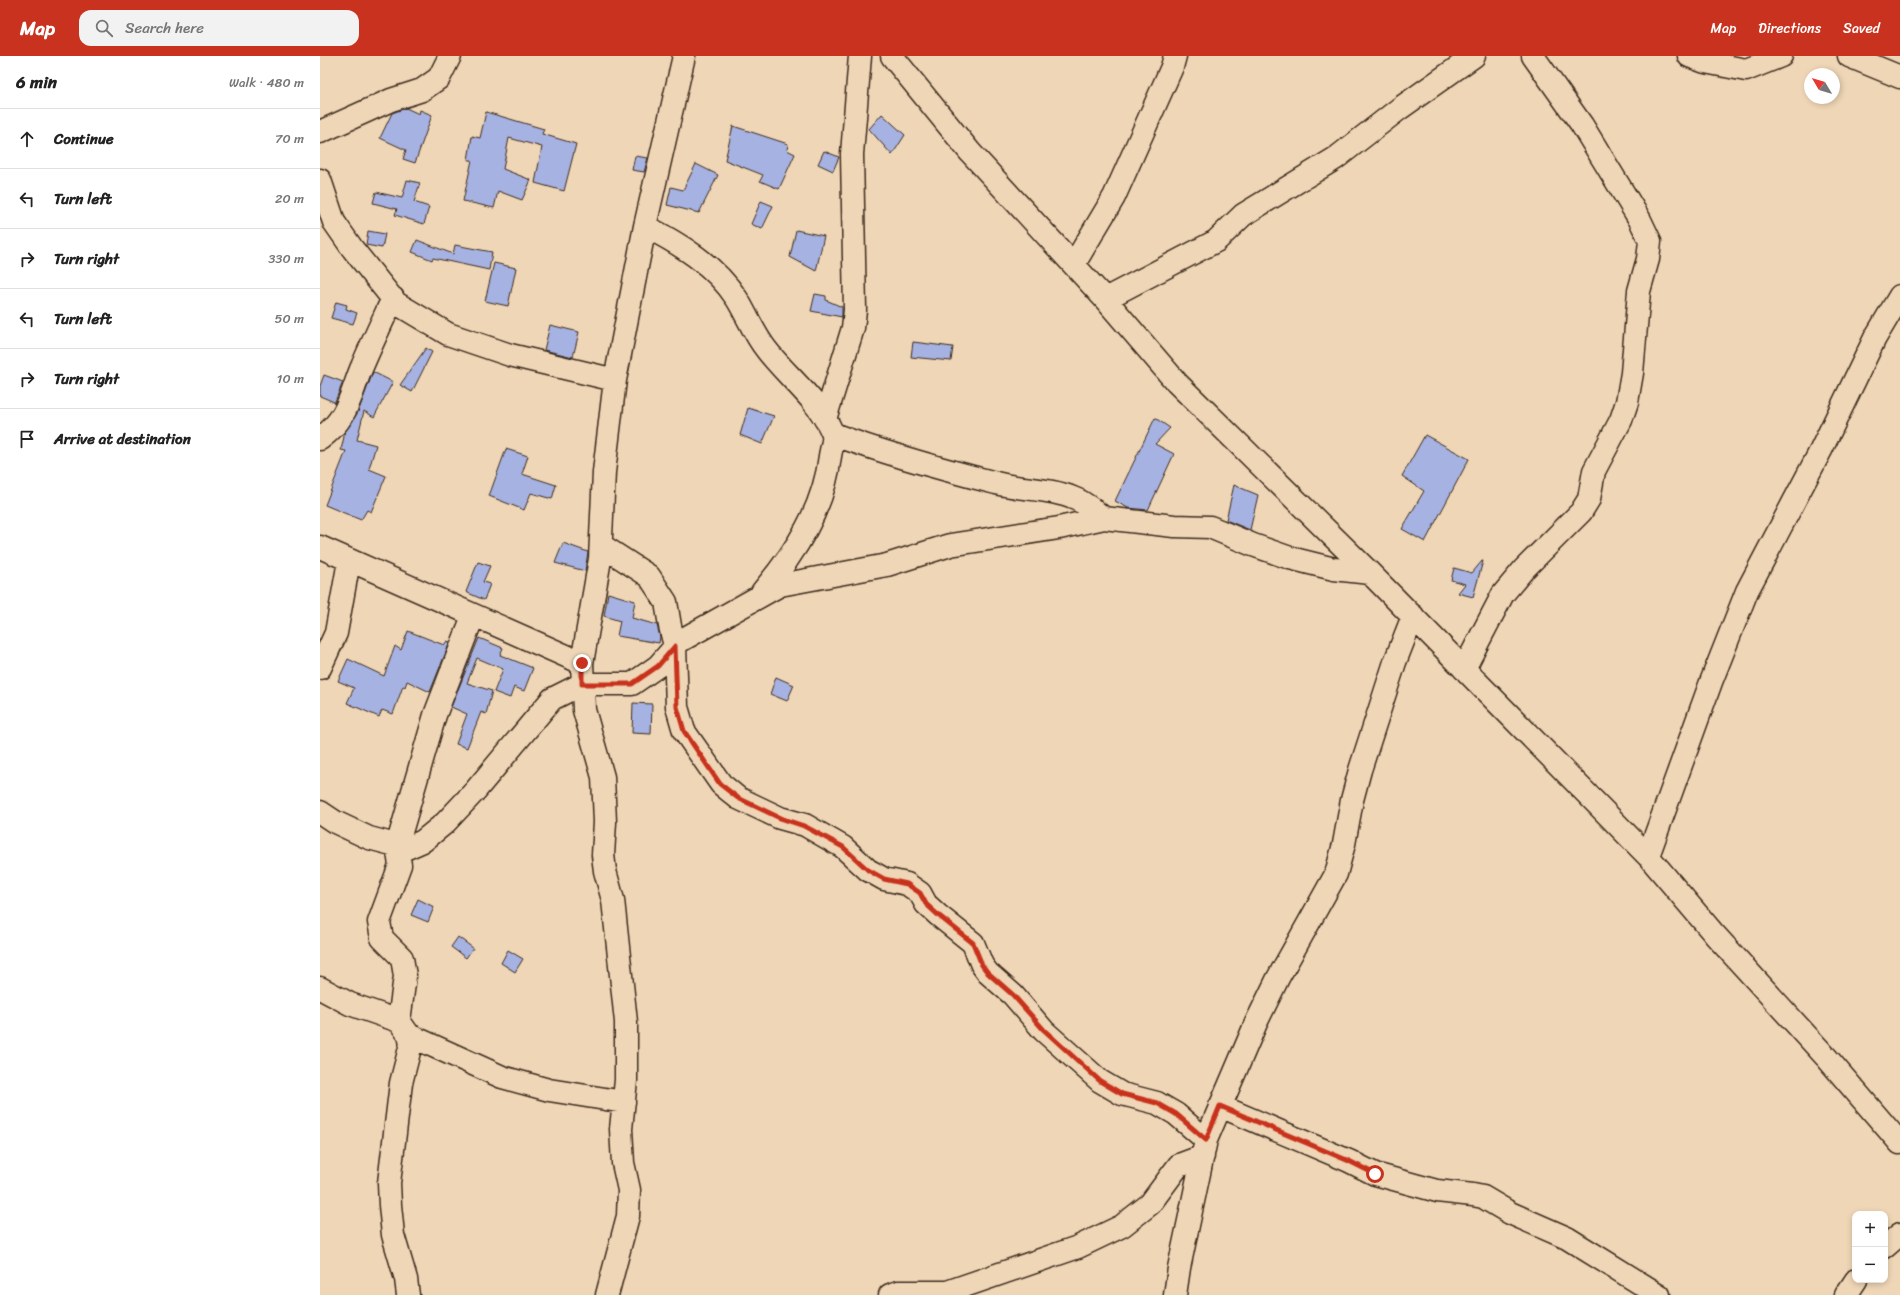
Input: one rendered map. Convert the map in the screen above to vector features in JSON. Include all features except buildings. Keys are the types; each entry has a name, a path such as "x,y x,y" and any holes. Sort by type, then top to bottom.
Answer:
{"street":[{"path":"320,132 391,100 422,90 439,78 450,56"},
{"path":"607,1295 628,1216 629,1190 623,1163 621,1129 626,1080 626,1022 613,900 605,871 603,855 605,822 603,777 584,710 582,674 600,559 604,472 615,380 645,226 684,56"},
{"path":"760,594 780,570 800,542 818,506 828,478 829,426 853,328 855,310 852,154 860,56"},
{"path":"892,56 970,152 1074,264 1177,383 1370,573 1648,856 1715,935 1827,1058 1900,1143"},
{"path":"1074,264 1114,197 1172,66 1175,56"},
{"path":"1105,299 1216,241 1243,215 1336,158 1399,109 1474,56"},
{"path":"1464,669 1503,594 1524,569 1581,512 1589,499 1594,470 1621,420 1627,402 1632,373 1639,291 1648,259 1650,241 1640,220 1582,125 1532,56"},
{"path":"1689,56 1705,62 1746,70 1781,56"},
{"path":"1849,56 1900,77"},
{"path":"320,180 334,222 352,248 396,303 448,334 510,355 615,380"},
{"path":"645,226 681,245 712,270 736,298 765,349 799,384 829,426 874,449 996,484 1048,491 1073,498 1084,503 1104,518"},
{"path":"1648,856 1711,682 1747,591 1821,450 1875,338 1900,296"},
{"path":"324,429 348,408 361,369 393,298"},
{"path":"320,548 474,616 582,674 632,684 658,666 680,641 760,594 780,585 887,565 950,545 1059,528 1104,518 1174,526 1210,527 1253,546 1290,558 1334,569 1370,573"},
{"path":"601,545 649,576 666,602 675,646 677,707 684,731 720,784 738,798 780,818 804,826 843,847 868,870 884,879 907,884 920,893 926,904 973,943 982,965 988,973 1013,995 1044,1030 1100,1081 1122,1094 1157,1103 1176,1114 1205,1148"},
{"path":"320,668 336,633 349,561"},
{"path":"408,1295 406,1279 393,1234 390,1183 401,1083 412,1044 404,1028 405,976 402,958 382,938 379,922 400,865 397,846 436,715 474,616"},
{"path":"1175,1295 1179,1268 1205,1148 1220,1106 1256,1023 1278,978 1336,874 1360,770 1395,662 1412,616"},
{"path":"320,812 335,822 369,838 397,846 407,848 423,841 445,822 475,790 552,699 582,674"},
{"path":"320,988 502,1077 549,1090 624,1102"},
{"path":"1220,1106 1349,1161 1375,1174 1437,1191 1483,1197 1510,1212 1567,1238 1659,1295"},
{"path":"890,1295 898,1292 947,1292 1078,1247 1122,1226 1150,1204 1179,1165 1205,1148"},
{"path":"1888,1244 1900,1234"},
{"path":"1846,1295 1854,1283"}],"route":[{"path":"582,663 582,684 632,684 658,666 675,646 677,707 684,731 720,784 738,798 780,818 804,826 843,847 868,870 884,879 907,884 920,893 926,904 973,943 982,965 988,973 1013,995 1044,1030 1109,1088 1122,1094 1157,1103 1176,1114 1206,1140 1220,1106 1349,1161 1375,1174"}]}
